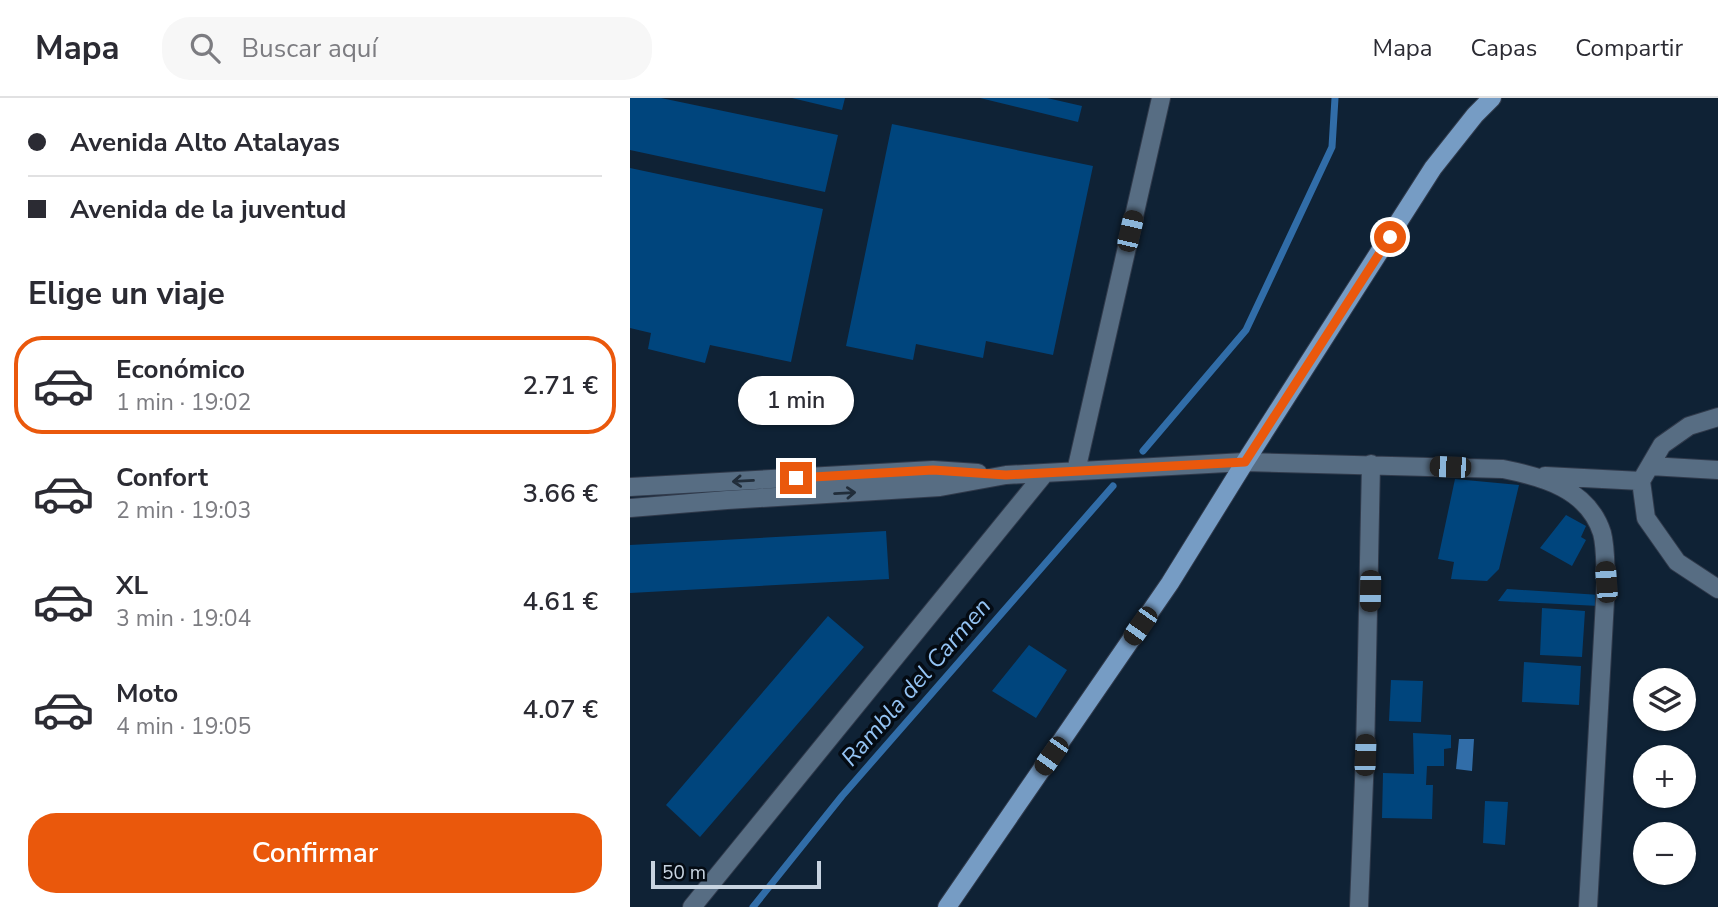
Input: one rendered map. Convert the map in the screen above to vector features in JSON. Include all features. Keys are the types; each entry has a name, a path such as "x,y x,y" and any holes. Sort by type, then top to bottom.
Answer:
{"main road":[{"path":"947,907 1170,583 1433,168 1492,98"}],"street":[{"path":"1076,471 1161,98"},
{"path":"1718,417 1689,426 1662,445 1646,473 1646,518 1677,562 1718,589"},
{"path":"630,487 933,470 1006,475 1245,462 1503,469 1538,476 1718,470"},
{"path":"1359,907 1366,741 1371,464"},
{"path":"692,907 1045,473"},
{"path":"630,508 940,488 1006,475"},
{"path":"1538,476 1577,495 1592,514 1602,534 1606,582 1588,907"},
{"path":"630,500 727,500"}],"water":[{"path":"1459,739 1474,739 1472,771 1456,769"}],"building":[{"path":"630,98 661,98 838,135 825,192 630,150"},
{"path":"792,98 845,98 842,110"},
{"path":"980,98 1047,98 1082,106 1078,122"},
{"path":"892,124 1093,166 1053,355 986,341 983,358 916,344 913,360 846,346"},
{"path":"630,168 823,209 791,362 710,345 705,363 648,349 651,333 630,328"},
{"path":"1455,479 1519,485 1499,569 1487,581 1451,579 1454,562 1438,559"},
{"path":"1566,515 1586,526 1581,537 1586,540 1572,566 1540,548"},
{"path":"886,531 889,579 630,593 630,545"},
{"path":"1507,589 1600,595 1599,606 1498,601"},
{"path":"1542,608 1585,611 1582,657 1540,655"},
{"path":"828,616 864,647 700,837 666,805"},
{"path":"1029,645 1067,670 1036,718 992,691"},
{"path":"1524,662 1581,666 1579,705 1522,702"},
{"path":"1391,680 1423,681 1421,722 1389,721"},
{"path":"1413,733 1451,735 1451,748 1444,749 1444,766 1427,766 1426,785 1433,785 1432,819 1382,818 1383,773 1414,774"},
{"path":"1485,801 1508,802 1505,845 1483,843"}],"waterway":[{"name":"Rambla del Carmen","path":"1143,451 1246,330 1332,147 1335,98"},
{"name":"Rambla del Carmen","path":"753,907 842,796 1113,486"}],"route":[{"path":"796,478 933,470 1006,475 1245,462 1390,237"}]}
